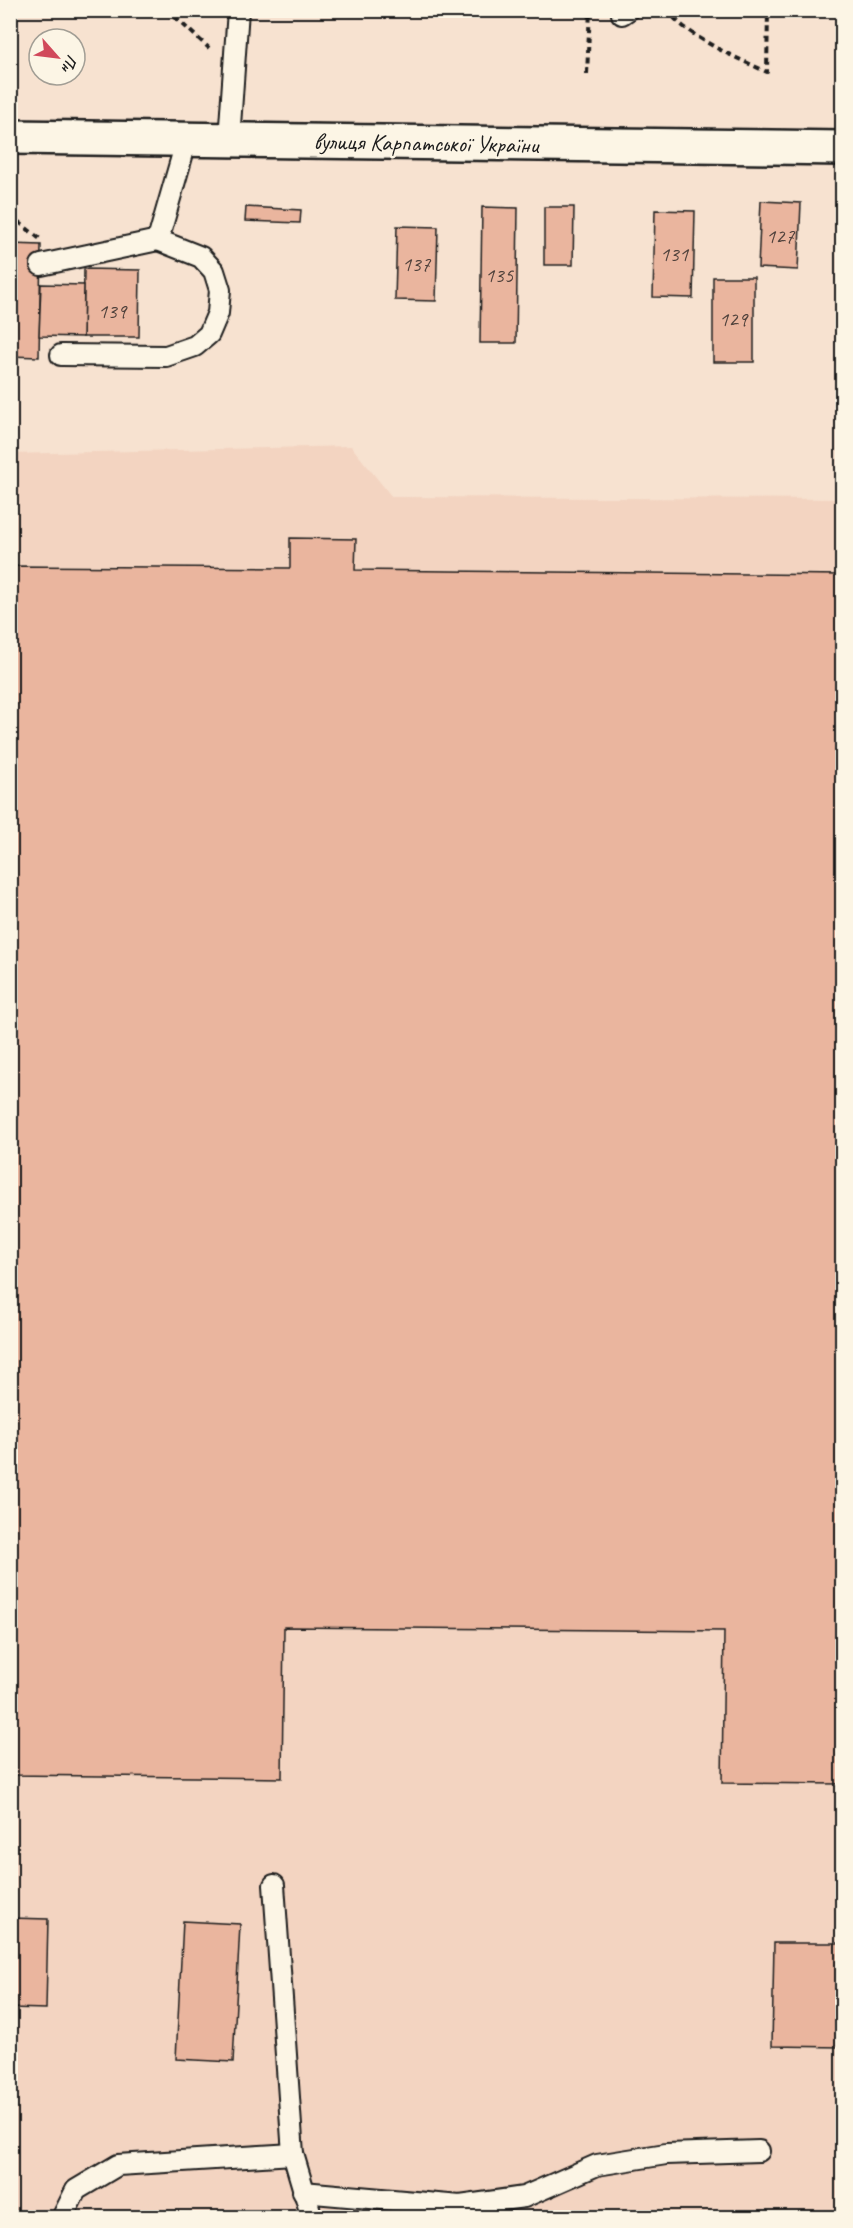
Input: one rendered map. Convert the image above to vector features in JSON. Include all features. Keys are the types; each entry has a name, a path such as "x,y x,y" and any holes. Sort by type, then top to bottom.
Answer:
{"main road":[{"name":"вулиця Карпатської України","path":"10,137 843,148"}],"lane":[{"path":"229,140 238,10"},
{"path":"158,240 187,139"},
{"path":"41,265 158,240 201,257 214,271 220,290 218,313 209,334 195,346 166,356 61,355"},
{"path":"274,1885 292,2154 312,2217"},
{"path":"303,2192 460,2212 524,2198 597,2164 666,2154 759,2151"},
{"path":"62,2217 76,2190 118,2165 292,2154"}],"path":[{"path":"167,10 233,70"},
{"path":"587,74 590,10"},
{"path":"667,10 673,18 700,38 767,72 768,10"}],"shaded area":[{"path":"351,446 392,497 842,499 842,2217 11,2217 10,454"}],"building":[{"path":"761,201 801,203 798,270 758,268"},
{"path":"246,207 301,210 300,223 245,221"},
{"path":"482,207 518,208 516,343 480,343"},
{"path":"544,207 574,207 573,265 544,265"},
{"path":"655,210 695,211 693,298 653,297"},
{"path":"397,226 438,227 436,301 395,300"},
{"path":"10,244 41,245 39,357 10,356"},
{"path":"84,269 140,270 139,337 83,337"},
{"path":"713,277 754,277 754,362 713,362"},
{"path":"41,284 84,285 83,337 39,336"},
{"path":"290,538 356,539 355,570 842,575 842,1784 722,1783 724,1631 284,1627 282,1778 10,1775 10,566 290,568"},
{"path":"10,1918 48,1919 46,2009 10,2008"},
{"path":"183,1921 240,1924 233,2062 176,2059"},
{"path":"774,1943 842,1943 842,2047 772,2046"}]}
